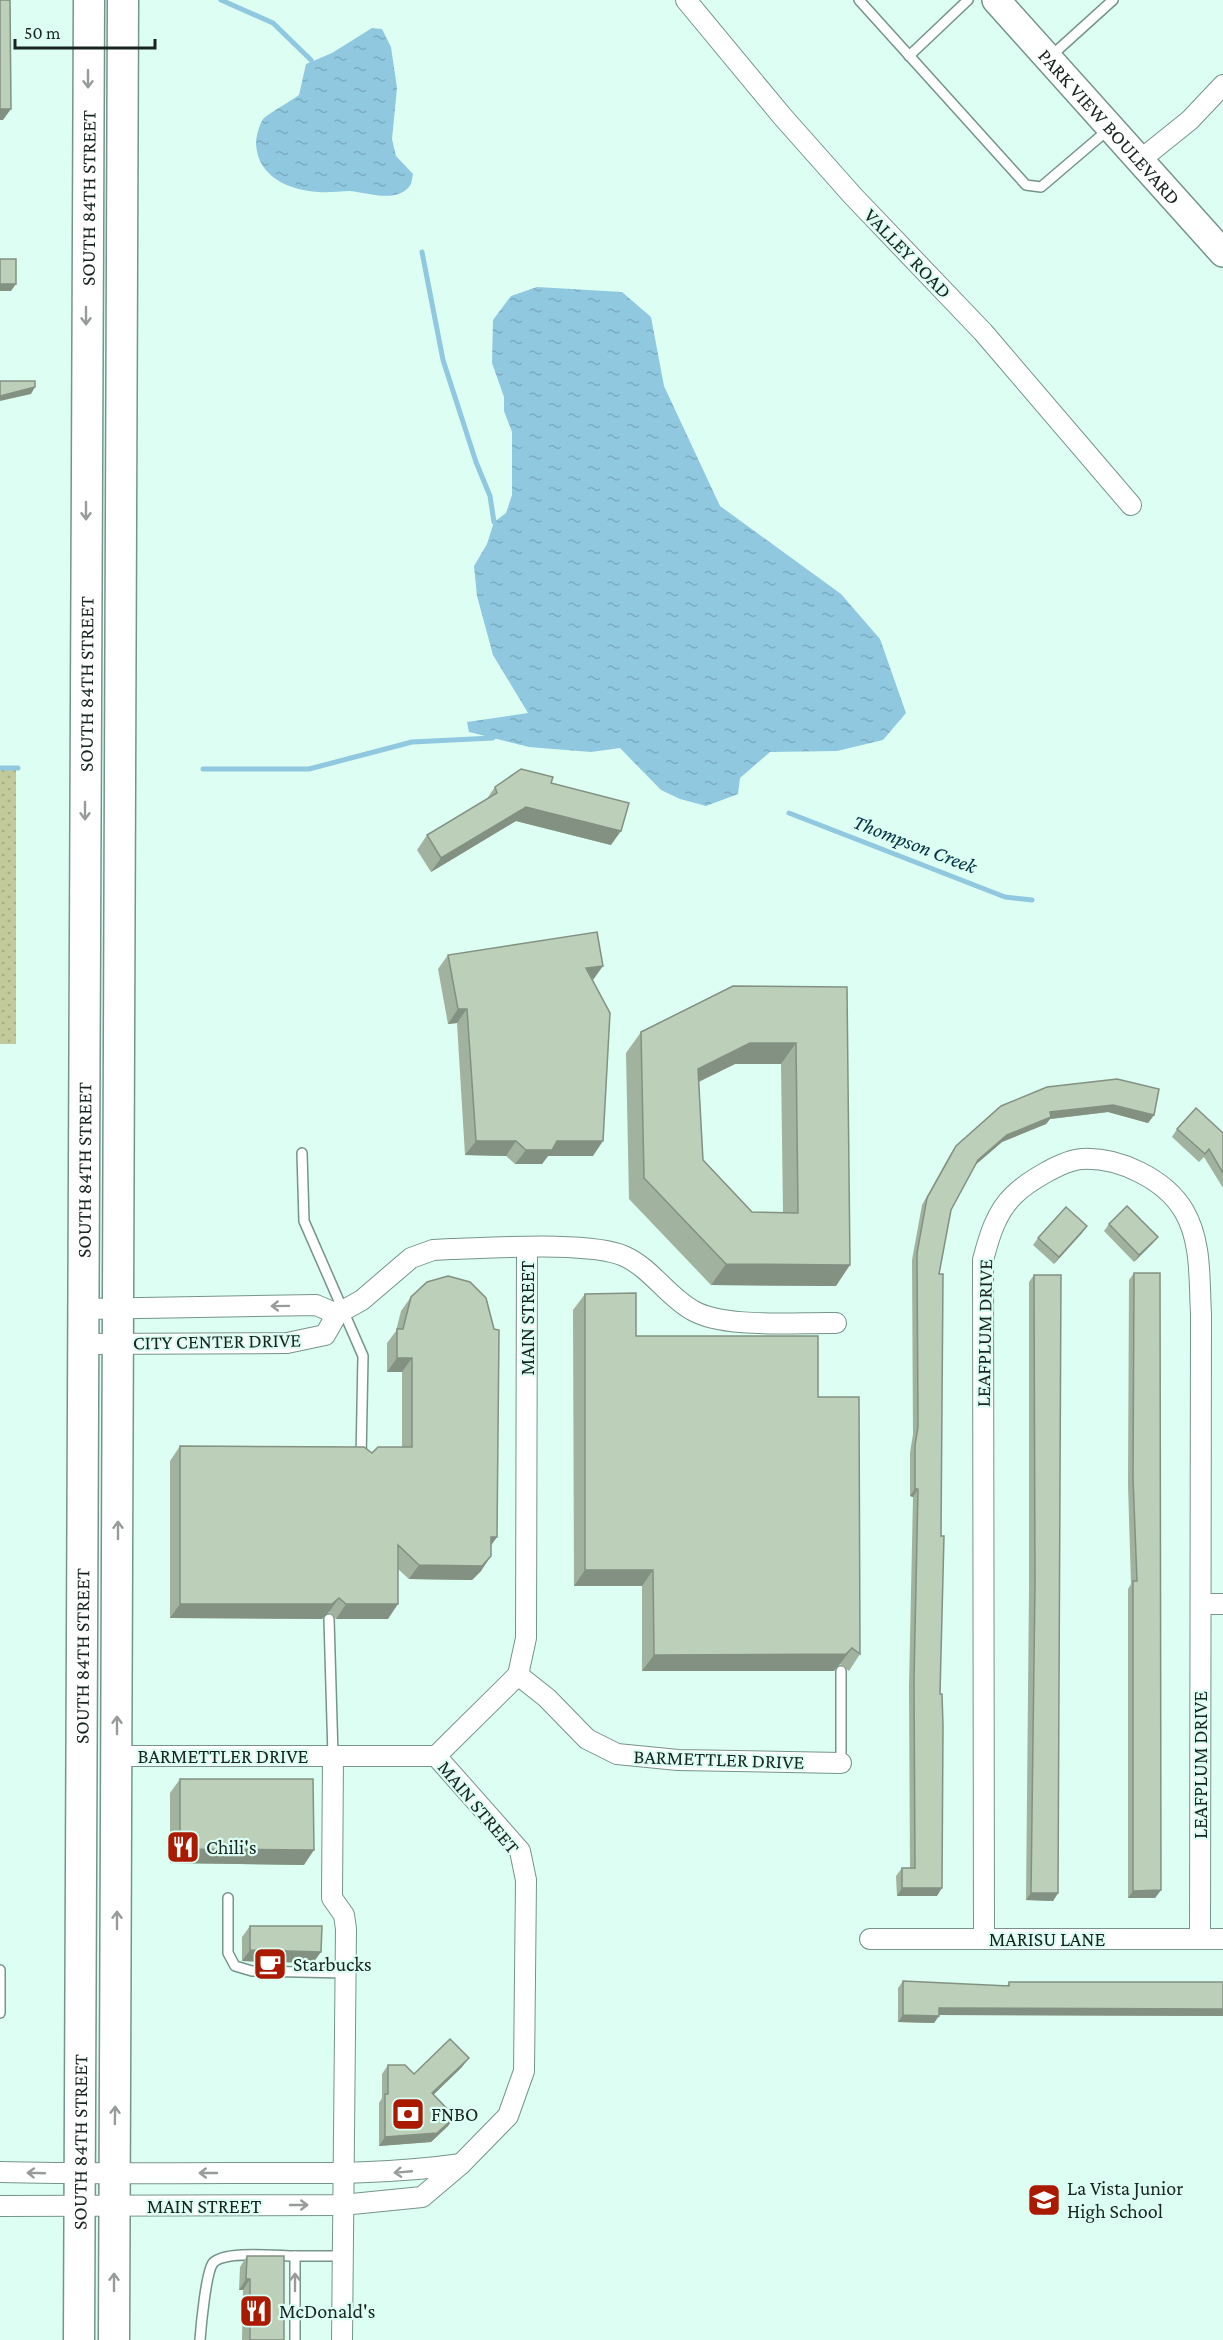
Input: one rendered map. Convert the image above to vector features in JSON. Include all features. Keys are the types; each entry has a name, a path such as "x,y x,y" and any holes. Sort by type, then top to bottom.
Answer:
{"main road":[{"name":"SOUTH 84TH STREET","path":"79,2340 88,0"},
{"name":"SOUTH 84TH STREET","path":"114,2340 123,0"}],"street":[{"name":"VALLEY ROAD","path":"686,0 782,116 983,332 1131,505"},
{"name":"PARK VIEW BOULEVARD","path":"996,0 1223,253"},
{"path":"1139,160 1190,120 1223,85"},
{"name":"LEAFPLUM DRIVE","path":"984,1939 983,1260 991,1228 1013,1195 1047,1172 1081,1159 1121,1163 1157,1182 1184,1211 1198,1247 1201,1314 1200,1939"},
{"name":"MAIN STREET","path":"0,2206 342,2205 422,2197 461,2164 508,2116 524,2071 526,1880 520,1851 436,1756 518,1675 526,1638 527,1248"},
{"name":"CITY CENTER DRIVE","path":"83,1344 287,1343 325,1335 340,1312 362,1300 411,1258 420,1254 451,1249 596,1250 624,1256 656,1278 692,1310 726,1321 836,1323"},
{"name":"CITY CENTER DRIVE","path":"84,1309 316,1305 340,1312"},
{"path":"1201,1604 1223,1604"},
{"name":"BARMETTLER DRIVE","path":"518,1675 547,1698 587,1739 617,1754 678,1760 841,1763"},
{"name":"BARMETTLER DRIVE","path":"117,1756 436,1756"},
{"path":"333,1756 332,1898 345,1922 342,2340"},
{"name":"MARISU LANE","path":"870,1939 1223,1939"},
{"name":"MAIN STREET","path":"0,2172 80,2175 343,2174 404,2172 461,2164"}],"lane":[{"path":"859,0 1026,185 1041,187 1110,128"},
{"path":"909,56 968,0"},
{"path":"1048,58 1113,0"},
{"path":"302,1153 304,1221 340,1312 363,1356 361,1461"},
{"path":"329,1618 333,1756"},
{"path":"841,1671 841,1763"},
{"path":"228,1898 228,1953 235,1966 252,1971 345,1973"},
{"path":"0,1970 0,2013"},
{"path":"200,2340 213,2263 219,2258 234,2255 342,2256"},
{"path":"295,2256 295,2340"}],"green space":[{"path":"0,766 16,766 16,1044 0,1044"}],"water":[{"path":"372,28 382,29 391,47 397,88 392,139 396,156 413,174 411,184 399,194 383,196 350,191 307,191 277,180 269,174 258,156 256,141 262,121 299,95 306,64 332,53"},
{"path":"537,287 622,292 651,317 664,386 720,506 841,594 880,639 906,713 883,740 837,751 770,752 740,778 738,794 706,806 680,799 661,790 620,748 591,752 529,747 469,732 467,722 528,713 493,655 477,596 474,566 487,544 494,522 506,513 512,495 512,432 504,411 504,397 492,363 493,320 511,296"}],"building":[{"path":"0,0 10,0 11,109 0,109"},
{"path":"0,259 16,259 16,284 0,284"},
{"path":"0,381 35,381 35,387 0,396"},
{"path":"521,769 553,777 551,783 629,803 621,831 526,807 441,858 427,835 497,793 495,787"},
{"path":"597,932 603,966 586,968 610,1013 603,1141 557,1141 552,1150 526,1150 516,1141 476,1141 467,1009 458,1009 448,955"},
{"path":"733,986 847,987 850,1265 726,1264 644,1178 641,1032","holes":["750,1043 796,1043 798,1213 752,1212 703,1160 698,1069"]},
{"path":"1117,1079 1159,1089 1154,1115 1113,1105 1050,1112 1051,1117 1007,1135 978,1160 951,1210 939,1274 943,1274 941,1536 944,1536 940,1694 942,1694 943,1726 942,1888 902,1888 902,1868 915,1868 917,1253 927,1198 956,1146 1001,1106 1047,1087"},
{"path":"1196,1108 1223,1133 1223,1173 1209,1149 1205,1154 1177,1129"},
{"path":"1127,1206 1158,1237 1139,1255 1109,1224"},
{"path":"1066,1207 1087,1226 1059,1257 1038,1238"},
{"path":"1134,1273 1160,1273 1161,1890 1133,1891 1133,1581 1137,1581 1133,1478"},
{"path":"1034,1275 1061,1275 1058,1893 1031,1893 1035,1583"},
{"path":"448,1276 470,1282 486,1298 494,1329 499,1330 497,1537 491,1537 491,1556 482,1566 419,1565 398,1545 398,1604 346,1604 339,1598 332,1604 180,1604 180,1446 364,1447 372,1453 378,1447 412,1447 412,1358 397,1358 397,1329 403,1329 411,1297 427,1282"},
{"path":"636,1293 636,1336 818,1336 818,1397 859,1397 860,1654 852,1648 846,1654 654,1655 653,1570 585,1570 585,1294"},
{"path":"180,1779 313,1779 314,1850 180,1849"},
{"path":"250,1926 322,1926 321,1952 250,1950"},
{"path":"903,1981 1009,1986 1009,1982 1223,1982 1223,2009 939,2008 939,2016 903,2015"},
{"path":"450,2039 469,2058 432,2093 455,2117 437,2133 385,2137 388,2065 405,2065 414,2074"},
{"path":"247,2256 284,2256 284,2340 250,2340 250,2279 246,2279"}],"waterway":[{"path":"221,0 273,23 311,60"},
{"path":"422,252 443,360 476,462 490,496 494,522"},
{"path":"203,769 309,769 412,742 493,738"},
{"path":"0,768 18,768"},
{"name":"Thompson Creek","path":"789,813 1005,897 1032,900"}],"place":[{"name":"Chili's","path":"183,1847"},
{"name":"Starbucks","path":"270,1964"},
{"name":"FNBO","path":"408,2114"},
{"name":"La Vista Junior High School","path":"1044,2200"},
{"name":"McDonald's","path":"256,2311"}]}
